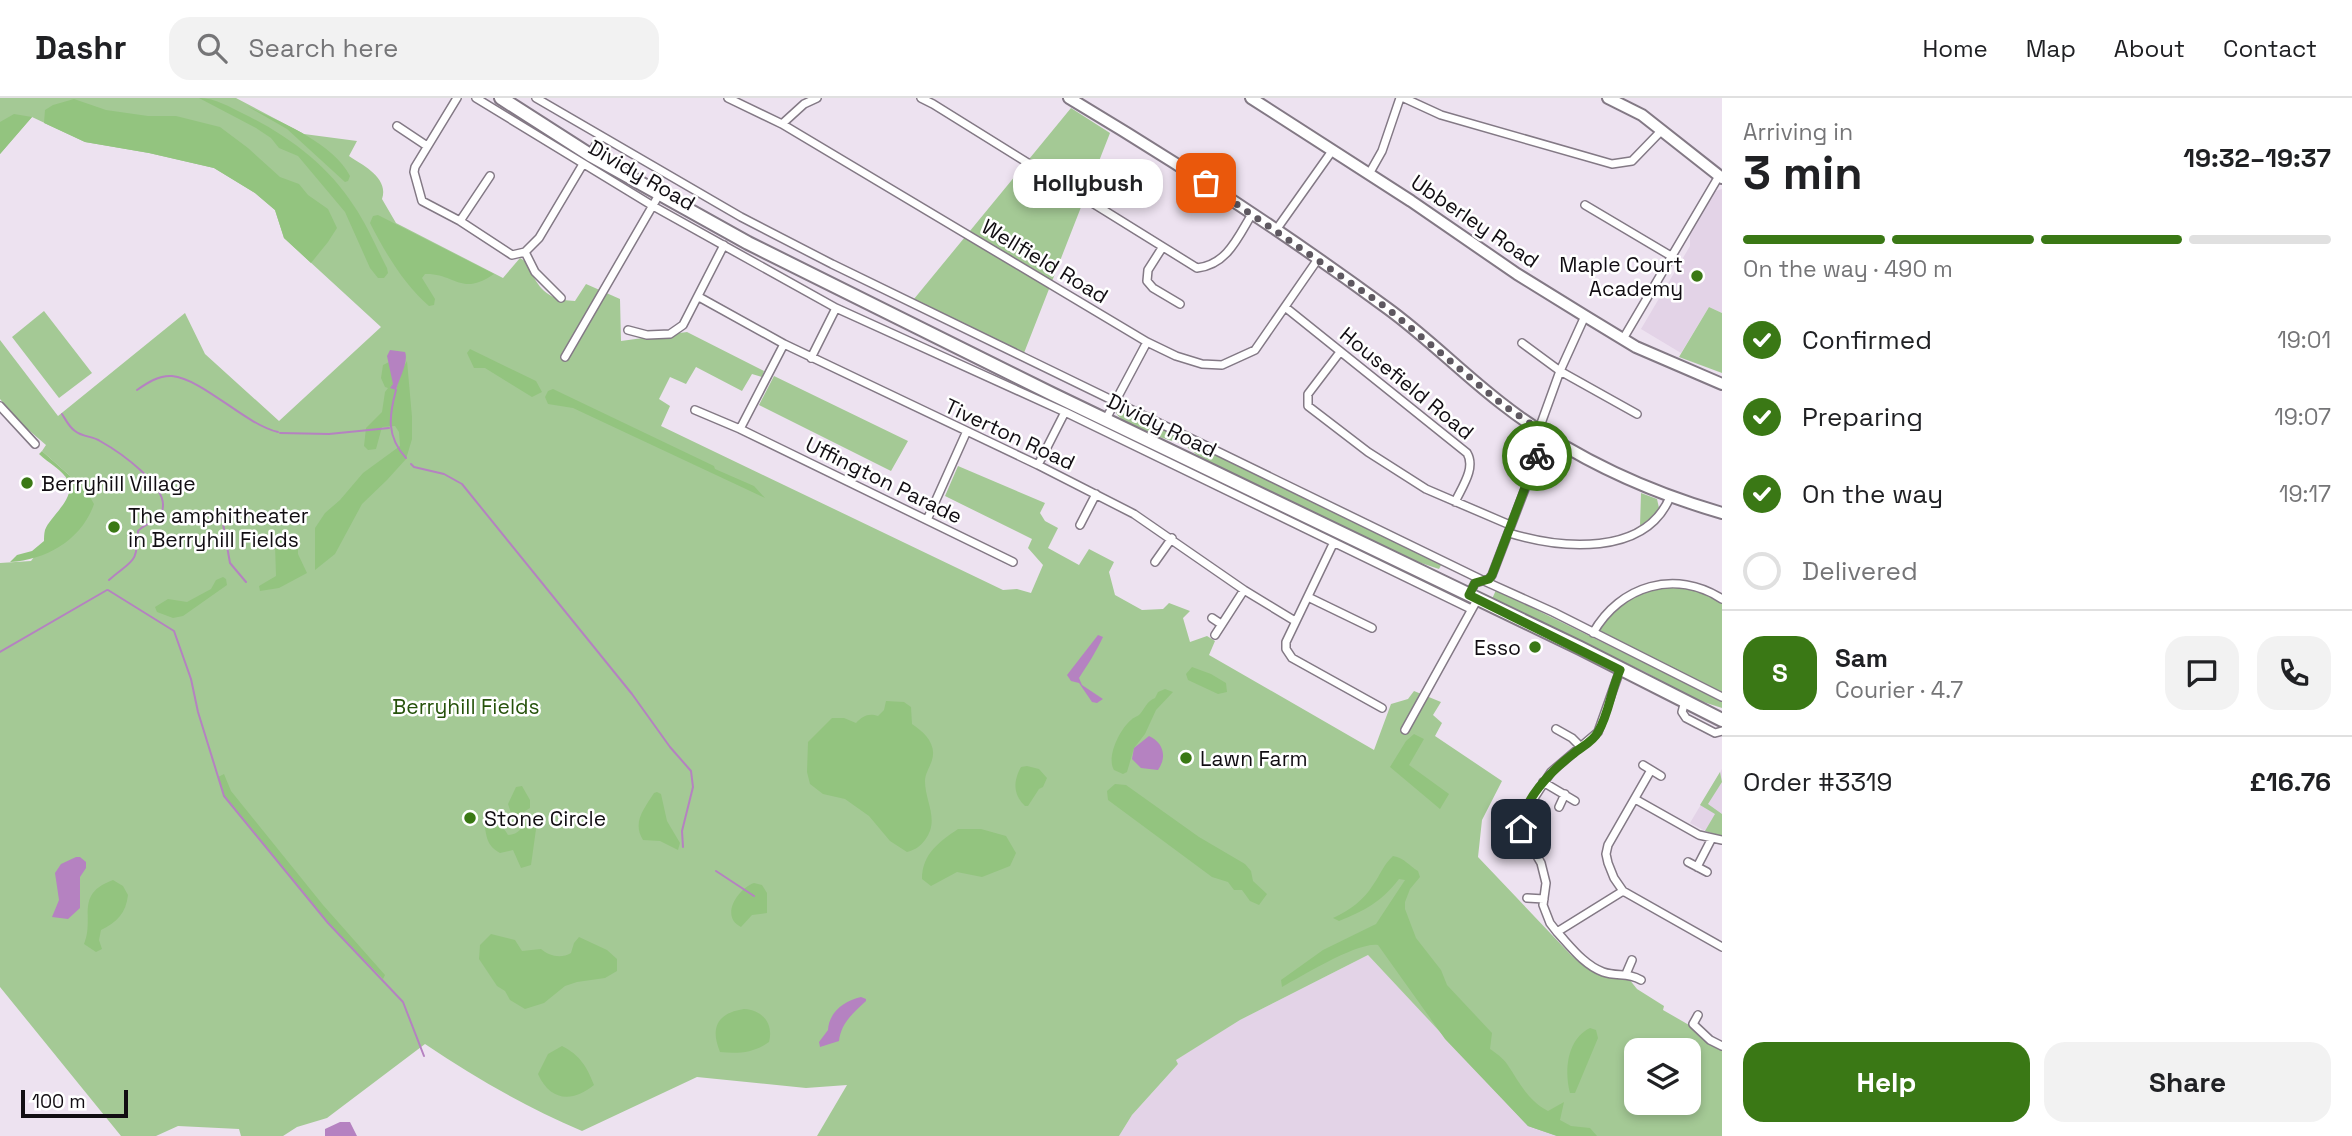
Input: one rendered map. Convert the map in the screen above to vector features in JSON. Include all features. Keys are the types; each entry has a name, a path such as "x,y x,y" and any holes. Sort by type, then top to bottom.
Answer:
{"main road":[{"name":"Dividy Road","path":"501,98 587,159 660,193 748,243 1472,601 1580,648 1722,720"}],"street":[{"path":"457,98 426,146 414,172 422,201 512,255 526,252 539,238 587,159"},
{"name":"Dividy Road","path":"476,98 587,159 653,206 836,308 1065,412 1333,544 1472,601"},
{"name":"Dividy Road","path":"537,98 741,217 832,264 1722,697"},
{"name":"Wellfield Road","path":"728,98 782,124 1147,342 1190,361 1222,365 1255,350 1318,259"},
{"path":"782,124 804,104 817,98"},
{"path":"920,98 1197,268 1209,267 1223,258 1252,214"},
{"path":"1069,98 1183,168 1318,259 1387,308 1503,405 1542,432 1584,458 1670,497 1722,513"},
{"name":"Ubberley Road","path":"1251,98 1585,316 1636,346 1722,384"},
{"path":"1369,174 1382,151 1402,98 1441,115 1612,164 1632,161 1662,130"},
{"path":"1608,98 1642,115 1720,177 1623,339"},
{"path":"397,126 426,146"},
{"name":"Dividy Road","path":"587,159 601,136"},
{"path":"1276,230 1332,151"},
{"path":"460,222 490,176"},
{"path":"565,357 660,193"},
{"path":"1585,205 1671,256"},
{"path":"628,330 647,335 670,334 683,325 724,245"},
{"path":"1162,248 1148,270 1147,281 1153,288 1180,304"},
{"path":"526,252 535,272 561,298"},
{"name":"Tiverton Road","path":"699,298 811,358 1134,514 1244,590 1295,621"},
{"name":"Housefield Road","path":"1284,307 1467,453 1471,459 1469,471 1455,502"},
{"path":"811,358 836,308"},
{"path":"1405,730 1472,601 1475,583 1492,575 1510,529 1560,371 1585,316"},
{"path":"1106,419 1147,342"},
{"path":"1522,343 1560,371 1637,414"},
{"path":"740,429 784,344"},
{"path":"1340,352 1308,394 1308,406 1368,452 1426,489 1510,529 1546,543 1561,545 1615,540 1638,533 1653,523 1665,510 1670,497"},
{"path":"0,406 35,444"},
{"name":"Uffington Parade","path":"695,410 740,429 1013,562"},
{"path":"1038,466 1065,412"},
{"path":"927,520 966,433"},
{"path":"1080,525 1096,494"},
{"path":"1155,562 1172,538"},
{"path":"1333,544 1295,621 1286,642 1286,649 1292,658 1382,708"},
{"path":"1593,633 1604,615 1621,600 1652,585 1693,585 1722,598"},
{"path":"1215,635 1244,590"},
{"path":"1308,597 1372,628"},
{"path":"1212,618 1221,624"},
{"path":"1620,670 1598,732 1560,763 1543,782 1523,815 1521,829 1541,863 1546,883 1546,914 1557,932 1593,967 1604,972 1626,974 1641,979"},
{"path":"1685,701 1682,712 1686,718 1715,733 1722,731"},
{"path":"1556,729 1567,729 1581,747"},
{"path":"1643,765 1661,776"},
{"path":"1651,770 1608,845 1606,854 1614,878 1623,891 1722,947"},
{"path":"1543,782 1576,801"},
{"path":"1559,807 1565,794"},
{"path":"1635,799 1699,835 1722,840"},
{"path":"1698,867 1712,838"},
{"path":"1688,862 1707,872"},
{"path":"1557,932 1623,891"},
{"path":"1527,898 1544,899"},
{"path":"1626,974 1632,960"},
{"path":"1698,1015 1690,1021 1710,1040 1722,1046"}],"shaded area":[{"name":"Maple Court Academy","path":"1722,189 1722,313 1709,307 1681,353 1641,329 1690,246 1690,234 1715,191"},
{"path":"390,350 405,352 406,356 396,390 390,388 393,384 387,356"},
{"path":"1098,635 1103,637 1079,678 1082,685 1103,699 1097,703 1092,702 1079,683 1071,681 1067,675"},
{"path":"1149,736 1161,746 1163,755 1158,770 1141,768 1132,759 1134,748"},
{"path":"1722,769 1722,836 1711,834 1690,823"},
{"path":"76,857 86,862 86,868 80,877 80,908 68,919 52,917 59,900 55,873 61,864"},
{"path":"1368,955 1528,1125 1557,1136 1119,1136 1132,1115 1178,1064 1175,1060 1240,1020"},
{"path":"861,997 866,1001 845,1024 839,1041 820,1047 819,1042 828,1030 834,1013 843,1004"},
{"path":"340,1122 350,1122 357,1136 325,1136 325,1129"}],"green space":[{"name":"Berryhill Fields","path":"0,98 236,98 304,134 357,141 349,156 379,179 382,199 396,223 503,278 520,258 528,265 540,286 548,294 558,298 575,301 586,284 620,299 621,341 687,332 764,371 762,377 752,374 742,391 696,367 686,384 670,377 659,399 670,406 661,426 1003,590 1017,589 1031,593 1043,565 1028,548 1032,539 945,496 958,466 1045,503 1040,513 1045,521 1058,528 1048,548 1079,565 1089,549 1114,562 1109,572 1115,595 1142,610 1163,609 1169,603 1190,611 1183,618 1190,642 1207,636 1215,641 1209,655 1374,750 1391,704 1408,699 1414,691 1441,702 1433,715 1442,723 1435,736 1502,781 1482,820 1478,857 1578,961 1604,976 1629,979 1637,989 1664,1006 1663,1010 1722,1044 1722,1136 1557,1136 1528,1126 1368,955 1240,1020 1176,1060 1178,1064 1132,1115 1119,1136 817,1136 847,1085 806,1088 697,1077 582,1131 501,1091 425,1044 327,1118 297,1127 283,1136 241,1136 239,1129 178,1126 156,1136 121,1136 0,987 0,563 31,561 86,490 42,451 46,445 17,420 0,399 0,340 58,416 185,313 205,354 279,421 381,327 284,238 275,210 255,193 214,168 85,142 32,117 0,154"},
{"path":"199,98 222,103 260,122 319,164 344,191 363,221 387,268 388,273 384,278 378,278 370,268 345,212 298,156 279,148 271,138 256,128"},
{"path":"74,99 106,110 148,116 176,116 220,127 280,177 299,184 308,195 328,209 337,228 311,263 284,238 275,210 255,193 214,168 85,142 44,123 45,110"},
{"path":"247,106 318,143 342,164 350,176 348,181 345,182 287,129"},
{"path":"1071,108 1110,133 1024,353 914,299"},
{"path":"14,114 32,117 0,154 0,122"},
{"path":"378,215 494,274 483,281 466,284 425,274 422,278 435,299 434,305 429,306 403,278 382,246 370,223 373,216"},
{"path":"1709,307 1722,313 1722,373 1679,357"},
{"path":"44,311 92,373 59,398 12,337"},
{"path":"470,349 536,381 542,392 532,397 485,368 474,368 467,353"},
{"path":"407,361 412,439 406,459 362,504 335,554 315,570 315,528 325,513 363,473 400,446 399,432 395,426 382,427 376,449 368,450 364,446 366,428 382,412 388,388 381,378 383,365 389,362 396,390"},
{"path":"774,376 908,441 891,471 759,405"},
{"path":"553,389 754,486 765,498 573,408 548,404 545,397 548,391"},
{"path":"1120,407 1442,563 1439,569 1406,558 1205,461 1187,445 1138,429 1116,413"},
{"path":"42,451 86,490 94,504 81,528 61,545 37,557 10,562 17,555 32,551 44,541 45,530 66,501 70,488 66,477 39,454"},
{"path":"1641,493 1657,499 1659,508 1654,516 1640,526"},
{"path":"280,541 290,548 298,545 298,554 307,573 279,588 260,591 259,586 276,576 275,544"},
{"path":"223,577 227,585 183,616 173,618 157,612 155,607 168,599 187,602 211,589 216,580"},
{"path":"1675,583 1722,599 1722,697 1593,633 1631,594"},
{"path":"1496,590 1722,701 1722,708 1691,698 1647,673 1492,599"},
{"path":"1192,667 1226,683 1227,692 1218,694 1188,680 1186,674"},
{"path":"1165,689 1173,692 1156,710 1145,734 1134,748 1127,772 1123,774 1114,770 1113,751 1123,730 1158,692"},
{"path":"886,701 904,702 911,707 912,724 925,735 933,749 925,781 932,818 929,833 916,849 907,852 890,841 869,816 845,799 823,794 810,784 807,772 808,742 832,718 844,718 856,723 866,716 878,716 884,710"},
{"path":"1414,734 1424,739 1409,765 1449,794 1440,809 1390,767 1406,741"},
{"path":"1021,767 1039,769 1047,778 1043,787 1028,806 1025,806 1016,793 1016,783"},
{"path":"1720,772 1722,782 1708,804 1722,814 1722,836 1705,831 1715,814 1700,805"},
{"path":"224,774 231,791 323,905 385,975 383,979 328,923 224,796 218,777"},
{"path":"1115,784 1126,785 1199,837 1245,864 1251,871 1253,881 1267,894 1259,905 1250,901 1242,890 1234,890 1228,882 1212,877 1108,800 1107,791"},
{"path":"522,786 530,800 530,808 517,816 511,813 508,804 516,787"},
{"path":"657,792 661,794 667,821 680,843 678,850 660,841 643,840 640,833 639,821 643,810"},
{"path":"531,818 537,822 531,865 521,868 513,850 500,853 492,847 484,823 487,820 497,823 508,835 519,831"},
{"path":"958,829 981,829 1006,836 1016,853 1010,866 982,877 957,872 931,886 922,879 925,862 938,844"},
{"path":"1393,856 1404,860 1418,871 1420,877 1410,889 1405,902 1416,938 1441,970 1447,985 1492,1033 1490,1049 1505,1062 1535,1102 1548,1111 1564,1102 1560,1120 1571,1126 1590,1128 1597,1136 1557,1136 1528,1126 1445,1039 1378,945 1369,945 1344,954 1282,987 1281,980 1323,950 1376,924 1405,880 1399,879 1386,894 1365,909 1339,921 1333,918 1365,896"},
{"path":"113,880 123,886 128,895 127,901 120,916 101,930 99,940 102,949 96,952 84,944 88,908 94,892"},
{"path":"754,883 762,885 767,893 767,913 752,915 741,927 732,917 731,910 742,891"},
{"path":"491,934 515,940 522,951 541,949 559,956 571,953 579,937 607,950 617,959 617,971 605,978 565,986 544,1003 525,1009 510,1000 505,991 497,986 479,959 480,945"},
{"path":"744,1009 756,1012 765,1019 770,1029 769,1042 746,1052 720,1052 716,1036 718,1023 727,1014"},
{"path":"1590,1028 1596,1030 1598,1038 1575,1093 1570,1093 1567,1075 1569,1056 1576,1040"},
{"path":"562,1046 582,1062 594,1085 570,1097 549,1090 538,1074 548,1054"}],"waterway":[{"path":"137,390 162,377 184,379 211,393 252,421 278,432"},
{"path":"396,390 392,408 392,434 406,458"},
{"path":"62,414 75,431 97,439 130,461 151,481 163,502 160,515 138,531 135,556 109,580"},
{"path":"280,433 329,434 389,428"},
{"path":"411,464 444,474 462,484 691,771 693,787 682,831 683,847"},
{"path":"222,518 230,563 246,582"},
{"path":"0,652 107,590"},
{"path":"108,590 174,631 191,679 198,712 224,796 328,923 403,1002 424,1056"},
{"path":"716,871 754,896"}],"way so far":[{"path":"1206,183 1387,308 1503,405 1546,434 1537,456"}],"place":[{"name":"Hollybush","path":"1206,183"},
{"name":"Maple Court Academy","path":"1697,276"},
{"name":"Berryhill Village","path":"27,483"},
{"name":"The amphitheater in Berryhill Fields","path":"114,527"},
{"name":"Esso","path":"1535,647"},
{"name":"Lawn Farm","path":"1186,758"},
{"name":"Stone Circle","path":"470,818"}],"route":[{"path":"1521,829 1523,815 1543,782 1560,763 1595,737 1620,670 1469,595 1475,583 1489,579 1492,575 1537,456"}]}
